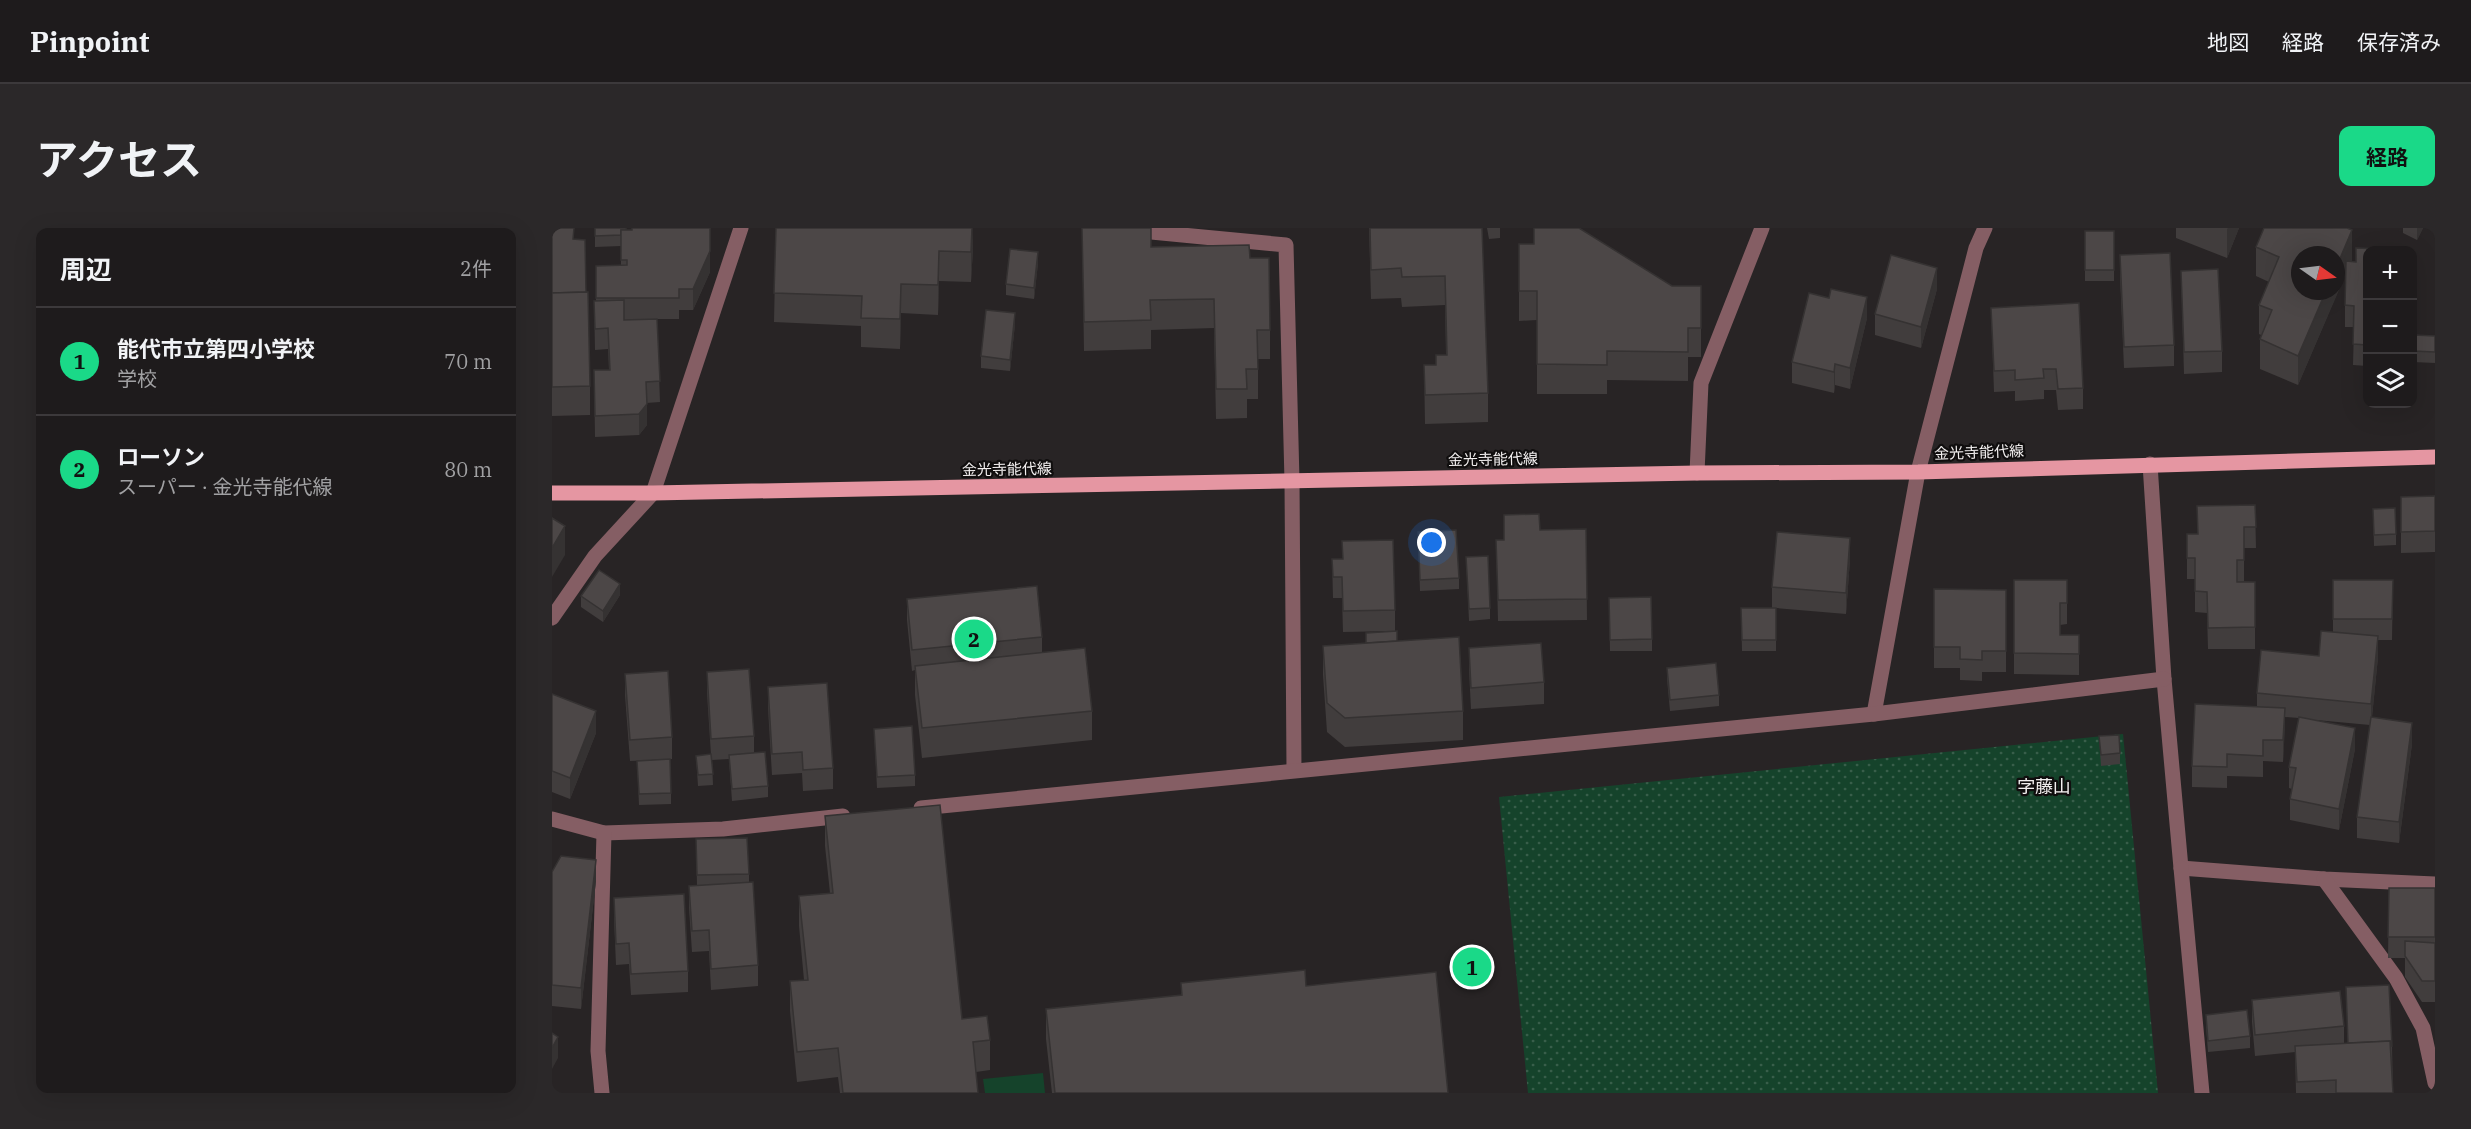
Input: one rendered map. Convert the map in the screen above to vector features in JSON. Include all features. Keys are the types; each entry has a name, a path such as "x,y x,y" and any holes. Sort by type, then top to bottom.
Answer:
{"main road":[{"name":"金光寺能代線","path":"552,493 654,494 1697,473 1918,472 2435,457"}],"street":[{"path":"552,618 595,556 654,494 741,228"},
{"path":"1110,228 1286,245 1292,481 1294,770"},
{"path":"1697,473 1701,383 1762,228"},
{"path":"1874,714 1918,472 1976,248 1985,228"},
{"path":"2151,464 2164,679 2202,1093"},
{"path":"911,809 1874,714 2164,679"},
{"path":"552,819 604,833 723,829 864,814"},
{"path":"602,1093 598,1051 604,833"},
{"path":"2181,868 2324,879 2435,884"},
{"path":"2324,879 2396,978 2423,1028 2435,1083"}],"green space":[{"path":"2123,734 2158,1093 1528,1093 1499,797"},
{"path":"1043,1073 1045,1093 985,1093 983,1079"}],"building":[{"path":"552,228 574,228 573,239 585,240 586,292 552,293"},
{"path":"595,228 626,228 626,230 621,230 621,235 595,236"},
{"path":"632,228 710,228 710,251 693,289 679,289 679,298 596,298 596,266 627,265 627,260 621,260 621,230 632,230"},
{"path":"776,228 972,228 971,252 939,251 938,285 901,284 900,319 861,318 862,296 774,293"},
{"path":"1082,228 1151,228 1151,247 1249,245 1250,258 1269,258 1270,330 1257,330 1258,369 1246,369 1247,389 1216,389 1214,299 1150,300 1151,320 1084,322"},
{"path":"1370,228 1482,228 1488,393 1425,395 1424,365 1436,365 1436,355 1447,355 1445,276 1402,277 1401,268 1371,270"},
{"path":"1534,228 1579,228 1672,286 1701,286 1701,328 1688,328 1688,352 1607,351 1607,365 1537,364 1537,291 1519,291 1519,244 1534,244"},
{"path":"2264,228 2347,228 2352,230 2345,247 2291,246 2291,300 2322,300 2298,356 2260,339 2272,310 2259,305 2279,257 2256,247"},
{"path":"2085,231 2114,231 2114,270 2085,270"},
{"path":"2356,248 2363,248 2363,345 2353,344 2354,306 2345,305 2346,261 2356,262"},
{"path":"1010,249 1038,252 1034,288 1006,284"},
{"path":"2170,253 2174,345 2124,347 2120,255"},
{"path":"1891,255 1937,268 1921,327 1875,314"},
{"path":"2218,269 2222,351 2184,352 2181,271"},
{"path":"1831,289 1867,297 1850,368 1835,364 1834,372 1792,362 1809,293 1829,298"},
{"path":"588,292 590,386 552,387 552,293"},
{"path":"624,300 624,320 657,319 660,381 646,382 647,404 639,414 595,416 594,370 610,370 608,328 595,329 594,301"},
{"path":"2079,303 2083,388 2058,389 2056,369 2043,369 2044,378 2015,380 2015,370 1994,371 1991,308"},
{"path":"986,310 1015,313 1010,360 981,356"},
{"path":"2417,335 2435,336 2435,352 2417,351"},
{"path":"2435,496 2435,531 2401,532 2401,497"},
{"path":"2255,505 2256,527 2244,527 2244,560 2237,560 2237,582 2255,582 2255,627 2208,628 2207,592 2195,591 2195,558 2187,558 2187,534 2198,534 2197,506"},
{"path":"2395,508 2396,534 2374,535 2373,509"},
{"path":"1539,514 1540,530 1586,529 1587,599 1498,600 1496,540 1504,540 1504,515"},
{"path":"552,518 565,526 552,548"},
{"path":"1456,530 1459,578 1420,580 1418,532"},
{"path":"1777,532 1850,538 1846,593 1772,587"},
{"path":"1393,540 1395,610 1343,611 1342,577 1333,577 1332,559 1343,559 1342,541"},
{"path":"1488,556 1490,608 1469,609 1466,557"},
{"path":"599,570 620,584 603,611 581,596"},
{"path":"2014,580 2067,580 2067,603 2060,603 2060,635 2079,635 2079,654 2014,653"},
{"path":"2333,580 2393,580 2392,619 2333,619"},
{"path":"1037,586 1042,637 912,650 907,599"},
{"path":"1934,589 2006,590 2006,651 1982,651 1982,660 1960,659 1960,647 1934,647"},
{"path":"1651,597 1652,639 1610,640 1609,598"},
{"path":"1741,608 1776,608 1776,640 1742,640"},
{"path":"1397,631 1397,641 1366,643 1366,633"},
{"path":"2321,631 2378,636 2371,704 2257,693 2261,650 2319,656"},
{"path":"1459,637 1463,711 1345,718 1327,703 1323,646"},
{"path":"1541,643 1544,682 1471,688 1469,648"},
{"path":"1085,648 1092,711 922,728 915,666"},
{"path":"1716,663 1719,695 1670,700 1667,668"},
{"path":"749,669 754,736 711,739 707,672"},
{"path":"668,671 672,737 630,740 625,674"},
{"path":"827,683 833,768 803,770 802,752 772,754 768,687"},
{"path":"552,694 596,711 570,778 552,771"},
{"path":"2195,704 2285,708 2283,740 2263,740 2263,756 2227,754 2227,767 2192,766"},
{"path":"2299,717 2355,728 2339,809 2290,799 2296,768 2289,767"},
{"path":"2371,717 2412,723 2399,822 2357,817"},
{"path":"912,726 915,775 877,777 874,729"},
{"path":"2119,735 2120,753 2101,755 2099,736"},
{"path":"765,752 768,786 732,789 729,755"},
{"path":"711,754 713,774 698,775 696,756"},
{"path":"670,759 671,793 639,794 637,761"},
{"path":"940,805 962,1019 987,1016 990,1040 973,1042 978,1093 843,1093 838,1048 797,1052 790,981 808,980 799,896 833,893 825,816"},
{"path":"747,838 749,874 697,875 696,839"},
{"path":"561,856 596,860 581,988 552,985 552,872"},
{"path":"753,882 758,965 711,969 709,930 692,931 689,886"},
{"path":"2389,888 2435,888 2435,937 2388,937"},
{"path":"684,894 688,971 631,974 629,943 616,944 614,898"},
{"path":"2405,941 2435,943 2435,981 2422,981 2405,956"},
{"path":"1305,970 1306,986 1436,972 1448,1093 1055,1093 1046,1009 1182,995 1181,983"},
{"path":"2389,985 2392,1046 2390,1041 2348,1043 2346,987"},
{"path":"2340,991 2344,1026 2255,1035 2252,1000"},
{"path":"2247,1010 2250,1036 2208,1041 2206,1015"},
{"path":"552,1033 558,1037 552,1048"},
{"path":"2390,1041 2393,1093 2336,1093 2336,1080 2297,1082 2295,1046"}],"place":[{"name":"ローソン","path":"974,639"},
{"name":"能代市立第四小学校","path":"1472,967"}],"district":[{"name":"字藤山","path":"2044,786"}]}
